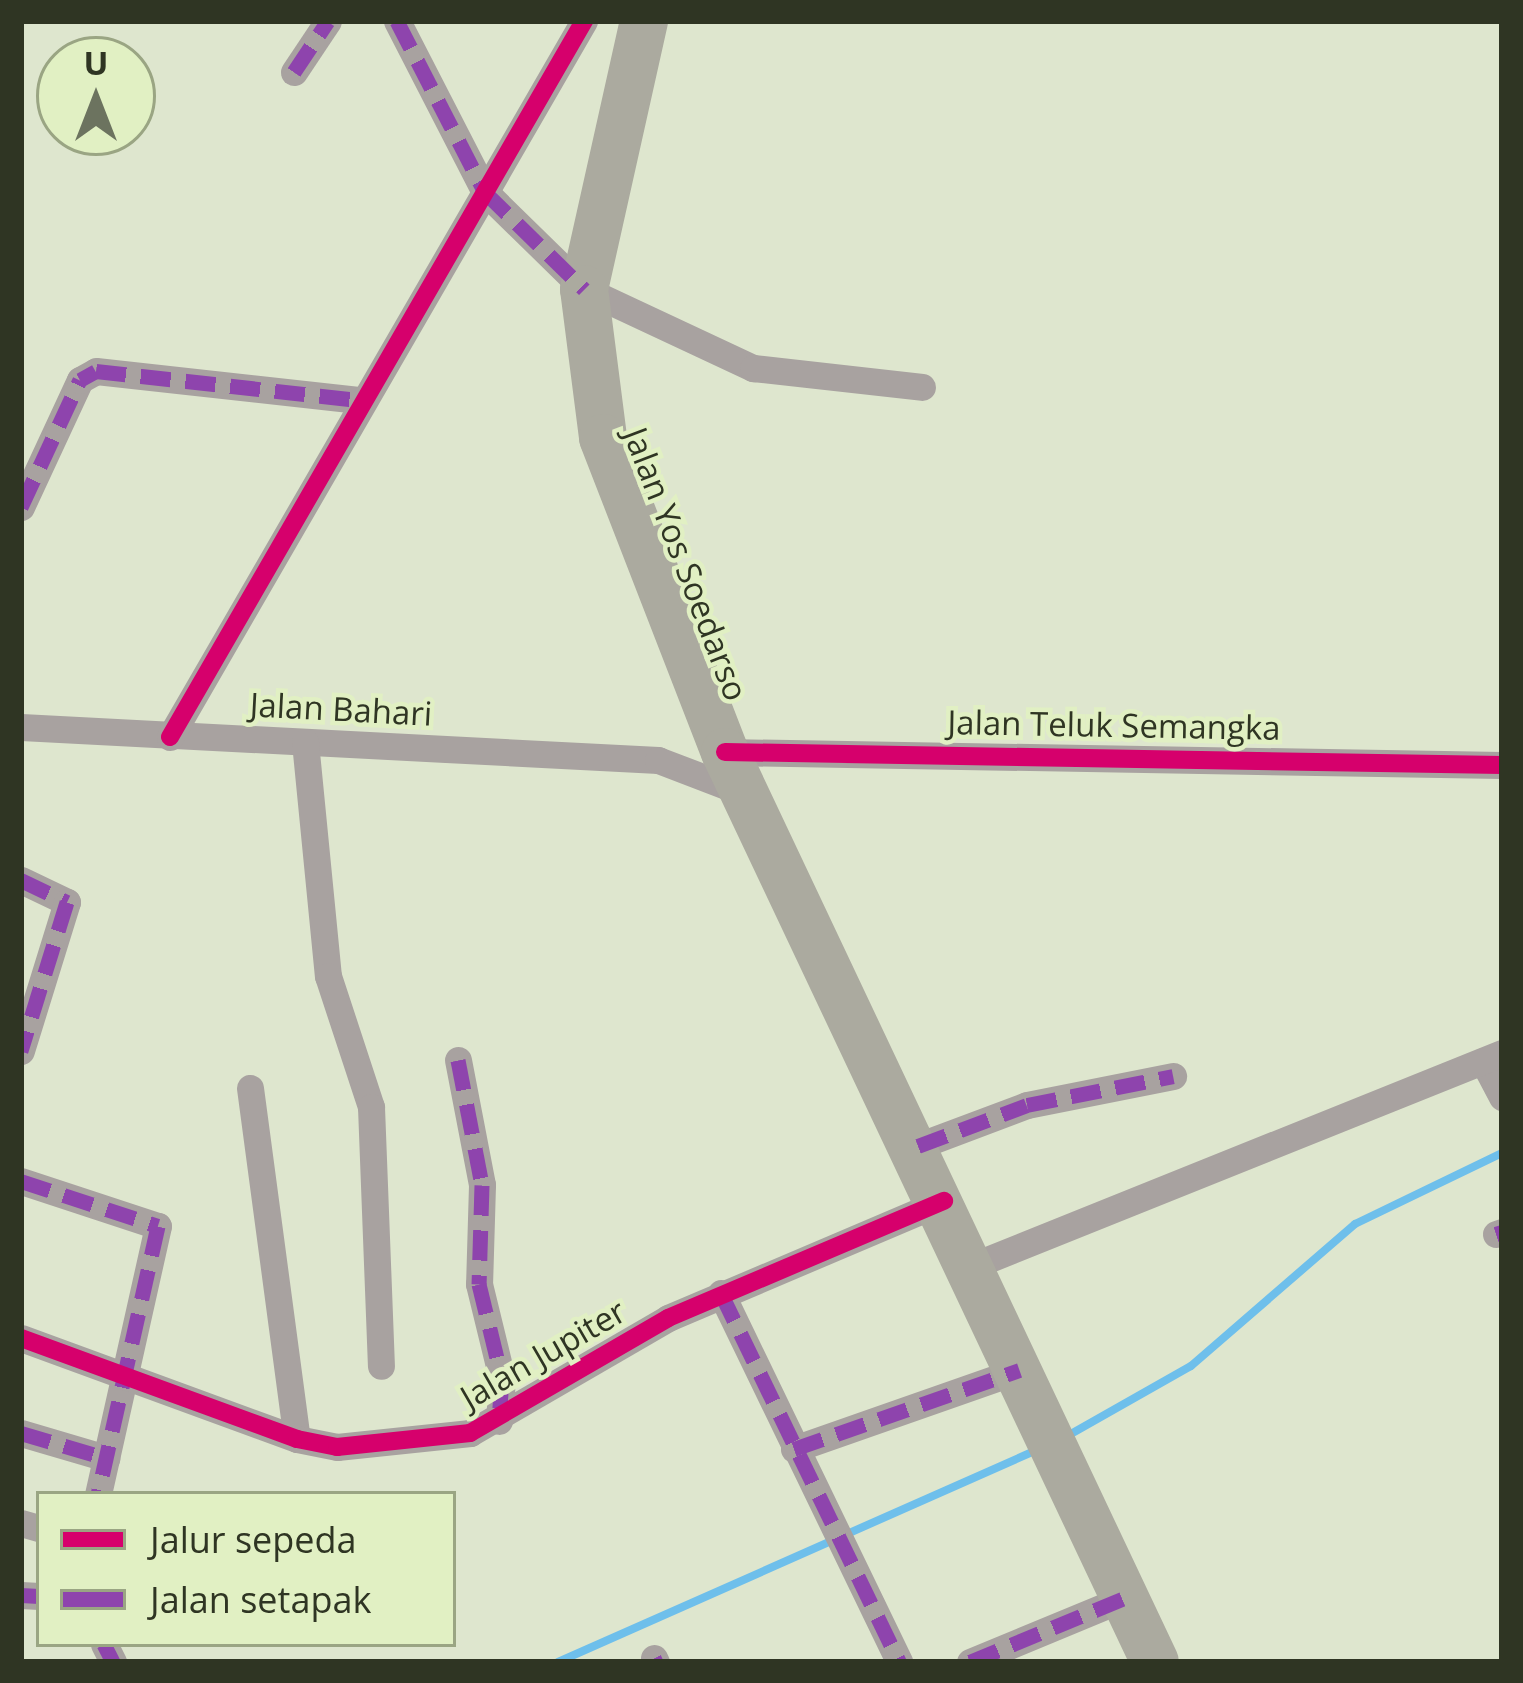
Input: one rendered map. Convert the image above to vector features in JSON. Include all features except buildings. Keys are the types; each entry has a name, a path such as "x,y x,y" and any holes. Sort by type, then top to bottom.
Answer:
{"highway":[{"name":"Jalan Yos Soedarso","path":"644,21 584,289 603,438 730,760 944,1201 1122,1599 1155,1662"}],"street":[{"path":"294,72 328,21"},
{"path":"397,21 485,192 584,289 753,368 922,387"},
{"path":"170,737 358,400 584,21"},
{"path":"21,507 80,380 96,371 358,400"},
{"name":"Jalan Bahari","path":"21,728 730,760"},
{"path":"305,742 328,976 371,1107 381,1366"},
{"name":"Jalan Bahari","path":"658,760 730,760"},
{"name":"Jalan Teluk Semangka","path":"730,760 1502,765"},
{"path":"21,880 58,890 67,920 21,1051"},
{"path":"972,1266 1492,1057 1502,1097"},
{"path":"458,1060 482,1185 479,1283 502,1378 499,1421"},
{"path":"918,1147 1028,1105 1173,1076"},
{"path":"250,1088 297,1439"},
{"path":"21,1181 158,1226 99,1491"},
{"name":"Jalan Jupiter","path":"21,1338 297,1439 388,1443 499,1421 721,1293 944,1201"},
{"path":"721,1293 899,1662"},
{"path":"794,1449 1020,1370"},
{"path":"21,1433 106,1458"},
{"path":"970,1662 1122,1599"}],"waterway":[{"path":"1069,1435 1191,1366 1355,1224 1502,1153"},
{"path":"558,1662 1039,1449"}],"marked path":[{"path":"294,72 328,21"},
{"path":"397,21 485,192 584,289"},
{"path":"21,507 80,380 96,371 358,400"},
{"path":"21,880 67,902 21,1051"},
{"path":"458,1060 482,1185 479,1284 502,1378 499,1421"},
{"path":"918,1146 1027,1105 1173,1076"},
{"path":"21,1181 158,1226 99,1491"},
{"path":"1496,1234 1502,1232"},
{"path":"721,1293 899,1662"},
{"path":"794,1449 1020,1370"},
{"path":"21,1433 106,1458"},
{"path":"21,1595 36,1596"},
{"path":"970,1662 1122,1599"},
{"path":"106,1647 113,1662"},
{"path":"654,1658 656,1662"}],"cycle path":[{"path":"170,737 584,21"},
{"path":"725,752 1502,765"},
{"path":"21,1338 297,1439 337,1447 470,1433 668,1318 944,1201"}]}
